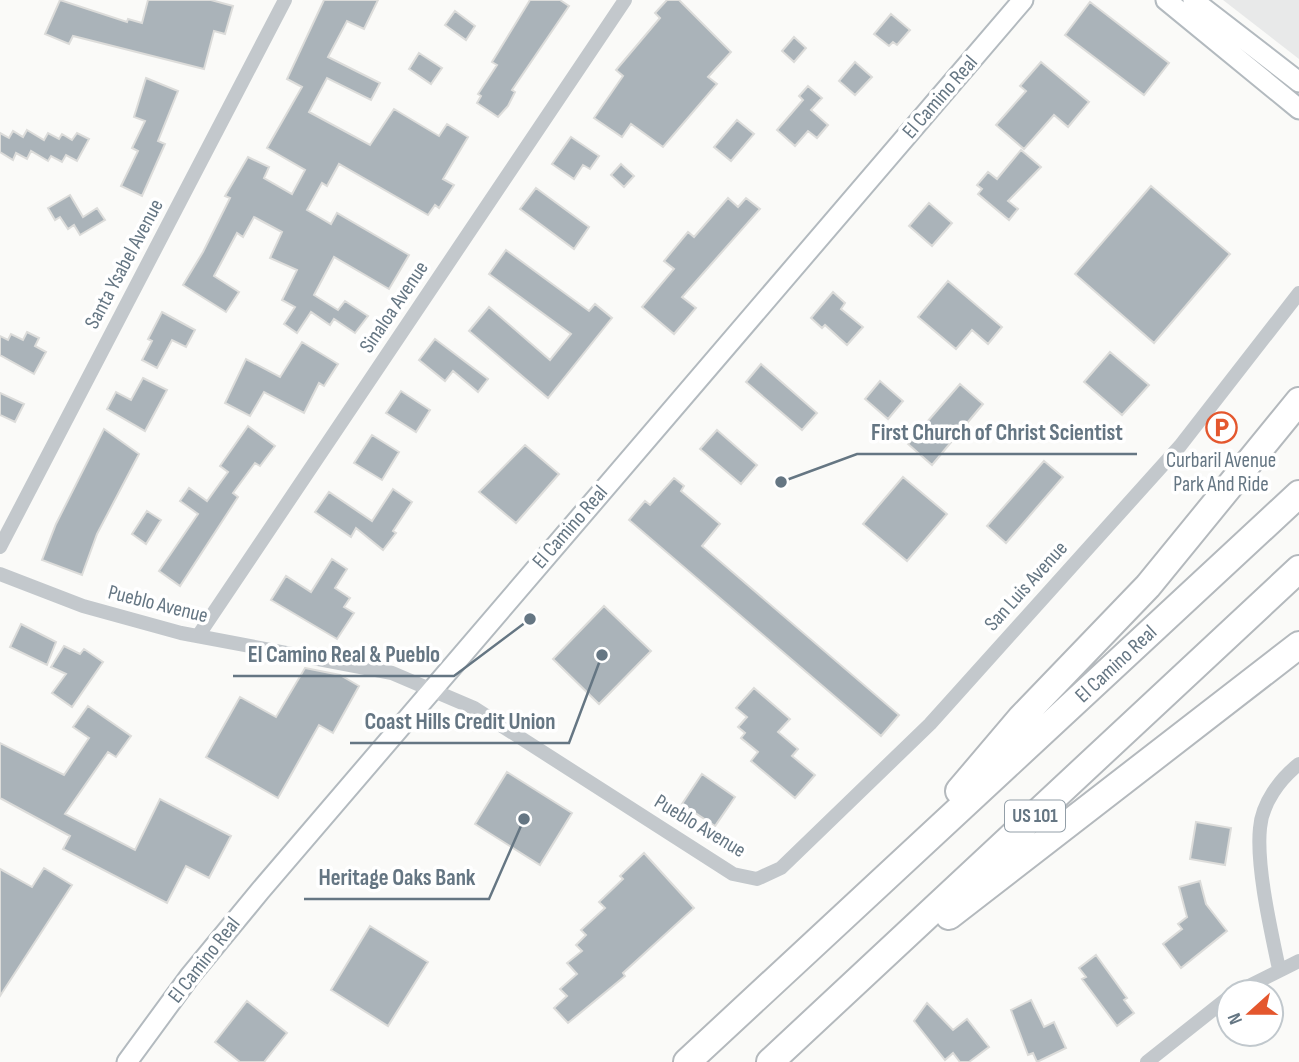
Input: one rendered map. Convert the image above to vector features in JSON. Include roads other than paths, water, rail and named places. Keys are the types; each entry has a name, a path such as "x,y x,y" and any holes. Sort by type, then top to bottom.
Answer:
{"highway":[{"path":"885,878 1021,718 1157,576 1299,401"},
{"name":"El Camino Real","path":"687,1062 1299,494"},
{"name":"US 101","path":"770,1062 1299,569"},
{"path":"820,1016 1299,645"}],"main road":[{"name":"El Camino Real","path":"127,1062 224,934 431,688 1023,0"},
{"path":"1166,0 1299,109"},
{"path":"1193,0 1299,82"}],"street":[{"name":"Santa Ysabel Avenue","path":"0,547 285,0"},
{"name":"Sinaloa Avenue","path":"198,636 625,0"},
{"name":"San Luis Avenue","path":"757,879 781,868 930,724 1180,446 1299,293"},
{"name":"Pueblo Avenue","path":"0,574 83,606 198,636 361,666 431,688 474,708 733,874 757,879"},
{"path":"1279,969 1260,850 1260,826 1269,800 1283,778 1299,764"},
{"path":"1263,978 1299,961"},
{"path":"1147,1062 1215,1008"}],"place":[{"name":"Curbaril Avenue Park And Ride","path":"1221,428"},
{"name":"First Church of Christ Scientist","path":"781,482"},
{"name":"El Camino Real & Pueblo","path":"530,619"},
{"name":"Coast Hills Credit Union","path":"602,655"},
{"name":"Heritage Oaks Bank","path":"524,819"}]}
